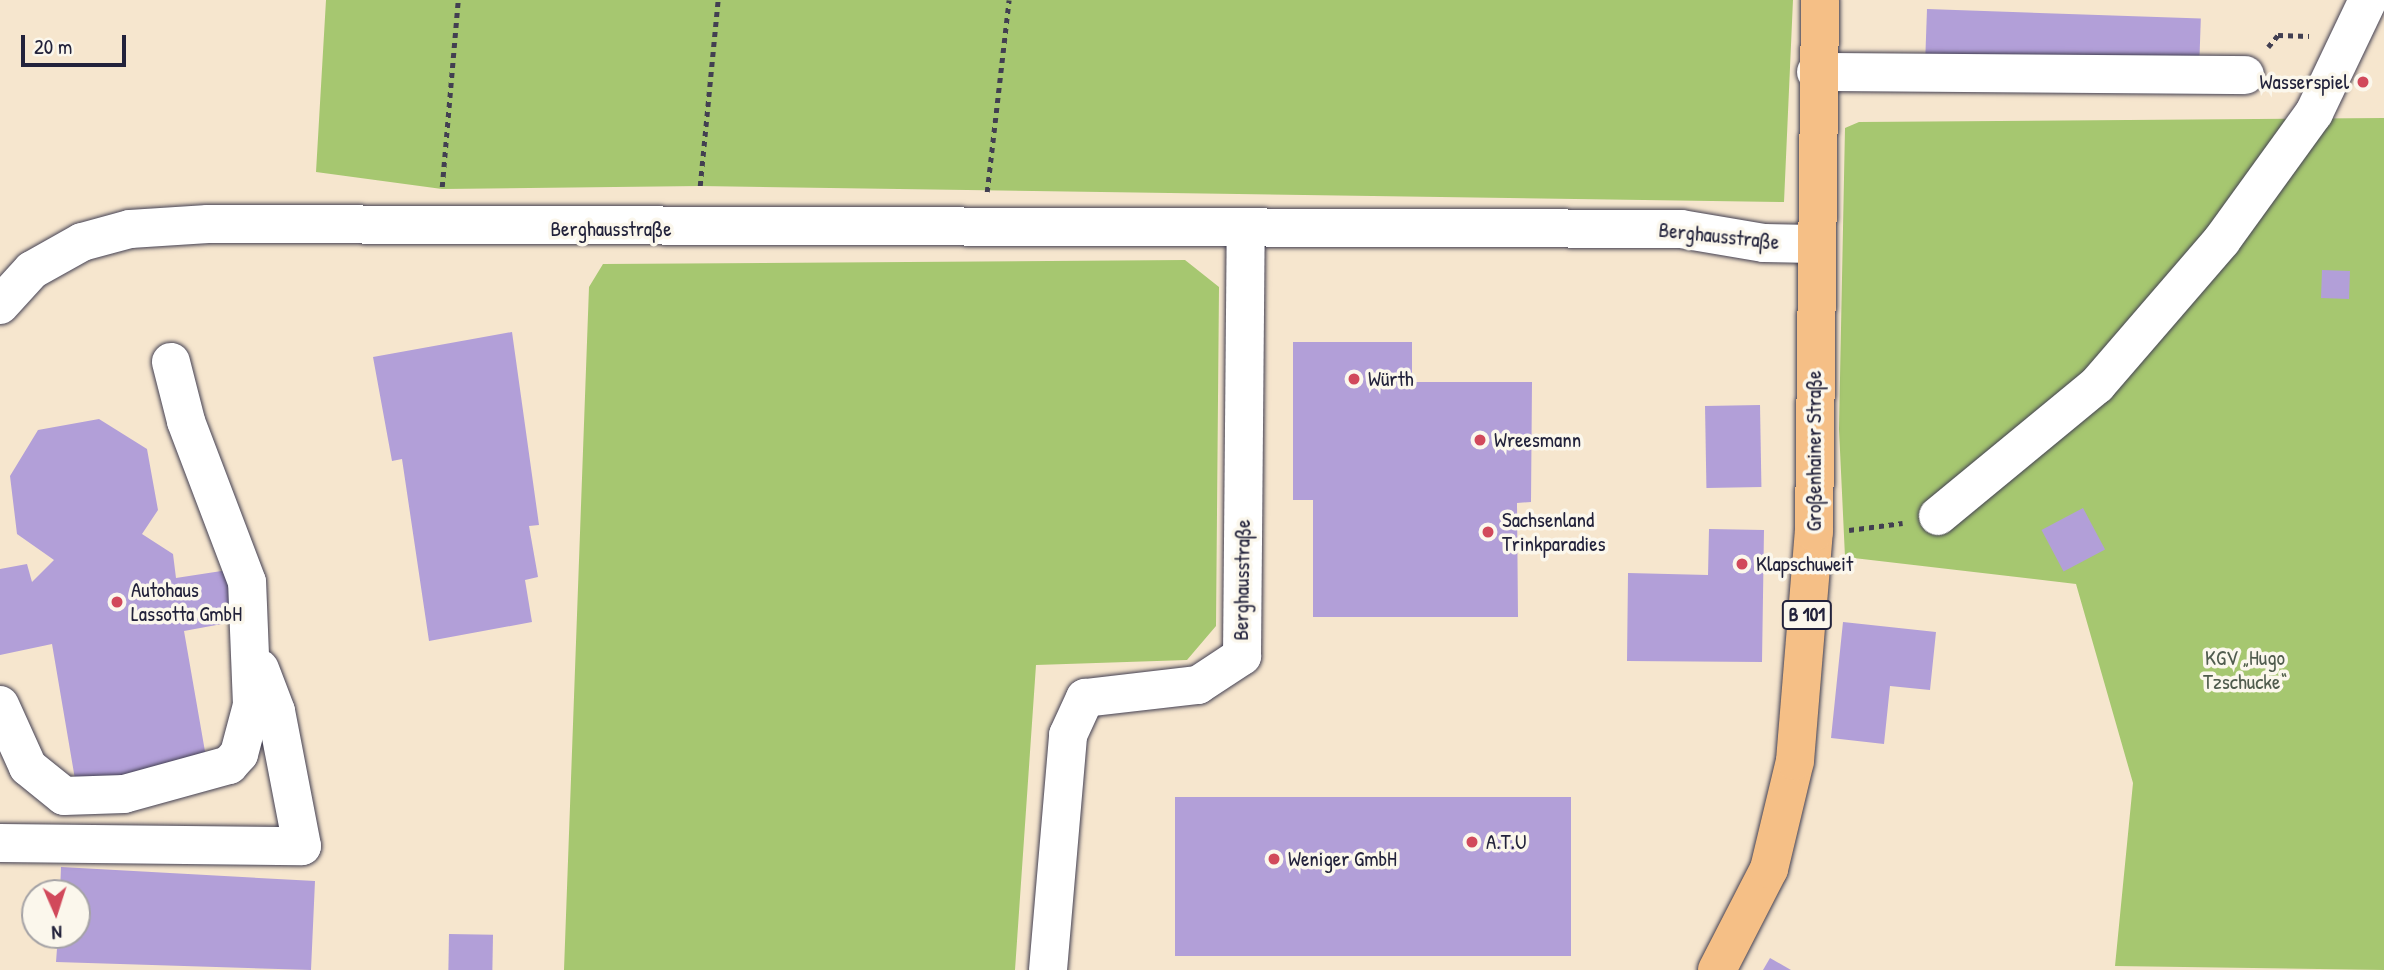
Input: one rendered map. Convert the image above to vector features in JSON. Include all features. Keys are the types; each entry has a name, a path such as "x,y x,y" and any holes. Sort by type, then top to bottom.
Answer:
{"main road":[{"name":"Großenhainer Straße","path":"1717,970 1769,869 1795,761 1814,532 1814,244 1816,72 1820,0"}],"street":[{"path":"1938,516 2097,385 2222,240 2314,113 2353,37 2368,0"},
{"path":"1816,72 2245,75"},
{"name":"Berghausstraße","path":"0,305 32,270 82,242 167,225 1681,229 1764,243 1814,244"},
{"name":"Berghausstraße","path":"1048,970 1066,748 1085,698 1198,685 1241,656 1246,229"},
{"path":"0,705 28,767 64,796 124,794 229,765 249,734 254,654 247,582 186,421 171,362"},
{"path":"0,843 302,846 276,711 254,654"}],"path":[{"path":"442,188 458,0"},
{"path":"701,186 718,0"},
{"path":"987,193 1009,0"},
{"path":"2245,75 2278,35 2353,37"},
{"path":"1814,532 1938,516"}],"green space":[{"path":"326,0 1793,0 1784,202 700,186 442,189 316,172"},
{"name":"KGV „Hugo Tzschucke“","path":"2384,118 2384,970 2115,966 2133,783 2076,584 1845,557 1839,429 1845,128 1859,122"},
{"path":"1185,260 1219,287 1216,626 1187,660 1036,665 1015,970 564,970 589,287 603,264"}],"building":[{"path":"1927,9 2201,19 2199,72 1925,62"},
{"path":"2322,270 2350,271 2349,299 2321,298"},
{"path":"512,332 539,525 529,526 538,577 525,580 532,622 429,641 402,459 392,461 373,357"},
{"path":"1293,342 1412,342 1412,382 1532,382 1531,502 1517,503 1518,617 1313,617 1313,500 1293,500"},
{"path":"1760,405 1761,487 1706,488 1705,406"},
{"name":"Autohaus Lassotta GmbH","path":"99,419 147,449 158,510 142,534 173,554 176,578 228,570 238,621 184,631 207,763 76,785 52,644 0,655 0,569 27,564 32,582 54,560 17,534 10,476 38,430"},
{"path":"2083,508 2105,549 2064,572 2042,530"},
{"path":"1709,529 1764,530 1762,662 1627,661 1628,573 1708,575"},
{"path":"1843,622 1936,632 1930,690 1890,686 1884,744 1831,738"},
{"path":"1175,797 1571,797 1571,956 1175,956"},
{"path":"61,867 315,881 311,970 56,962 57,949 91,949 91,879 61,879"},
{"path":"449,934 493,935 492,970 448,970"},
{"path":"1770,958 1791,970 1763,970"}],"place":[{"name":"Wasserspiel","path":"2363,82"},
{"name":"Würth","path":"1354,379"},
{"name":"Wreesmann","path":"1480,440"},
{"name":"Sachsenland Trinkparadies","path":"1488,532"},
{"name":"Klapschuweit","path":"1742,564"},
{"name":"Autohaus Lassotta GmbH","path":"117,602"},
{"name":"A.T.U","path":"1472,842"},
{"name":"Weniger GmbH","path":"1274,859"}]}
